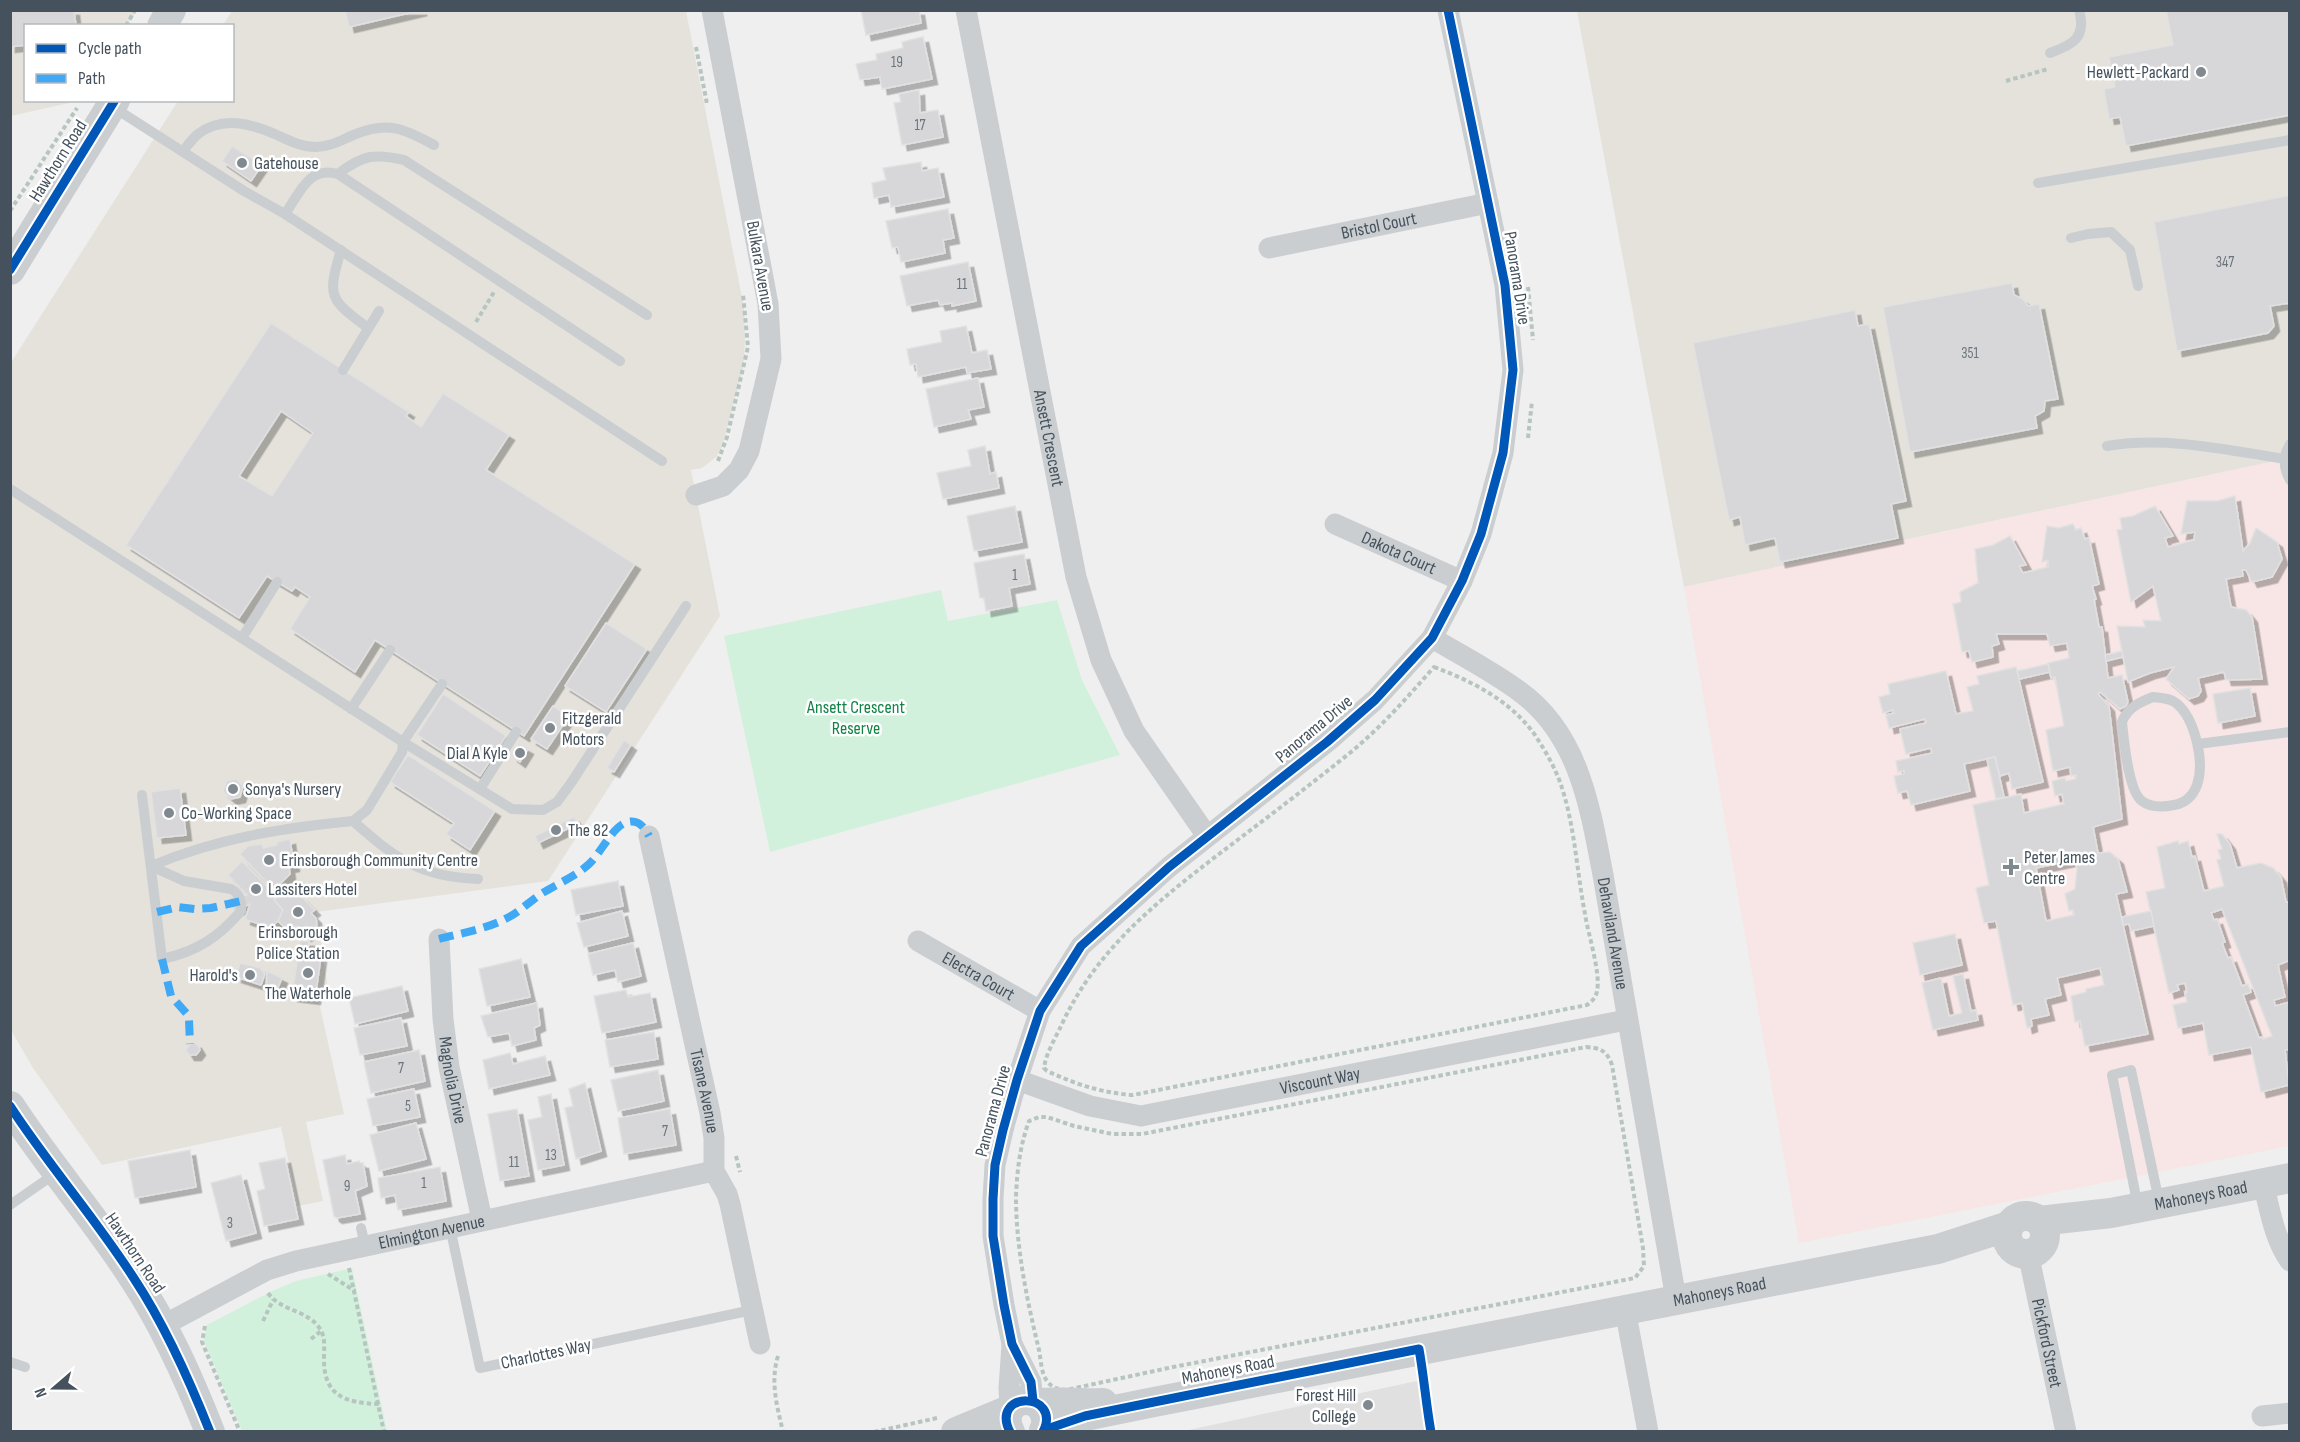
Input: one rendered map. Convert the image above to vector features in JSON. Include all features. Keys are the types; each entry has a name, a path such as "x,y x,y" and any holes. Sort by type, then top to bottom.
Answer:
{"main road":[{"path":"163,24 171,10"},
{"name":"Hawthorn Road","path":"10,270 113,103"},
{"name":"Hawthorn Road","path":"10,1106 136,1281 162,1326 210,1431"},
{"name":"Mahoneys Road","path":"956,1431 1027,1416 1059,1401 1082,1404 1149,1402 1938,1249 2027,1239 2136,1208 2276,1180"}],"street":[{"name":"Bulkara Avenue","path":"696,495 723,486 739,470 749,451 771,359 768,304 712,10"},
{"name":"Ansett Crescent","path":"966,10 1076,577 1101,660 1134,731 1207,836"},
{"name":"Panorama Drive","path":"1027,1416 1009,1388 1012,1344 994,1246 993,1199 995,1165 1017,1080 1040,1011 1081,946 1169,867 1327,742 1367,707 1432,638 1462,581 1481,534 1503,453 1513,370 1505,285 1448,10"},
{"name":"Bristol Court","path":"1269,248 1488,203"},
{"name":"Dakota Court","path":"1335,524 1462,581"},
{"name":"Dehaviland Avenue","path":"1432,638 1520,691 1547,716 1568,746 1581,777 1590,810 1676,1299"},
{"name":"Tisane Avenue","path":"649,836 710,1113 714,1138 714,1171 730,1204 760,1344"},
{"name":"Magnolia Drive","path":"439,939 443,1018 449,1067 482,1220"},
{"name":"Electra Court","path":"918,941 1040,1011"},
{"name":"Viscount Way","path":"1017,1080 1090,1107 1141,1116 1626,1020"},
{"name":"Elmington Avenue","path":"162,1326 281,1265 363,1237 450,1227 714,1171"},
{"path":"2276,1180 2274,1228 2281,1248 2289,1261"},
{"name":"Pickford Street","path":"2027,1239 2066,1431"},
{"path":"1625,1309 1648,1431"},
{"path":"2262,1416 2289,1413"}],"lane":[{"path":"2049,53 2069,46 2078,38 2082,20 2079,10"},
{"path":"113,103 244,191 341,250 662,461"},
{"path":"183,151 199,133 213,126 236,122 256,126 303,147 320,147 372,129 391,127 408,130 434,145"},
{"path":"2038,183 2289,140"},
{"path":"338,174 363,158 384,155 404,160 647,315"},
{"path":"285,214 312,175 326,170 338,174 620,360"},
{"path":"2071,238 2111,232 2130,250 2138,286"},
{"path":"341,250 333,275 333,295 340,308 368,328"},
{"path":"343,370 379,311"},
{"path":"2107,446 2132,442 2187,445 2284,459"},
{"path":"2289,444 2284,459 2289,480"},
{"path":"10,489 351,709 512,809 543,810 557,802 686,606"},
{"path":"242,638 277,582"},
{"path":"351,709 390,650"},
{"path":"152,866 186,851 234,838 300,826 353,820 367,810 402,752 403,742 442,684"},
{"path":"2154,698 2176,703 2186,717 2198,744 2200,772 2197,787 2189,798 2180,804 2165,807 2152,806 2141,801 2133,787 2122,722 2125,713 2140,702 2154,698"},
{"path":"480,789 516,732"},
{"path":"2198,744 2289,732"},
{"path":"142,795 162,959 183,955 207,943 242,911 242,903 237,892 231,889 184,881 152,866"},
{"path":"353,820 391,854 426,872 453,878 478,879"},
{"path":"2131,1070 2136,1208 2112,1075 2131,1070"},
{"path":"10,1205 58,1172"},
{"name":"Charlottes Way","path":"450,1227 480,1368 752,1310"},
{"path":"10,1362 25,1367"}],"path":[{"path":"127,24 135,10"},
{"path":"695,42 707,108"},
{"path":"2006,81 2053,67"},
{"path":"10,211 77,108"},
{"path":"469,333 500,281"},
{"path":"718,461 727,437 747,347 742,285"},
{"path":"1434,667 1472,683 1518,714 1534,734 1556,770 1563,789 1570,822 1593,954 1598,991 1594,1000 1587,1005 1133,1095 1071,1083 1047,1071 1044,1068 1047,1056 1068,1010 1094,969 1120,937 1172,890 1343,759 1378,728 1434,667"},
{"path":"1586,1047 1602,1049 1608,1055 1612,1065 1643,1248 1644,1266 1635,1278 1066,1390 1057,1389 1045,1379 1029,1304 1016,1197 1020,1151 1029,1121 1047,1117 1074,1126 1112,1134 1142,1134 1586,1047"},
{"path":"349,1267 384,1431"},
{"path":"324,1272 355,1292"},
{"path":"267,1290 273,1300 285,1308 310,1318 321,1331 325,1345 325,1371 330,1387 344,1400 379,1404"},
{"path":"263,1321 273,1300"},
{"path":"195,1308 206,1323 202,1342 240,1431"},
{"path":"311,1339 321,1331"}],"shaded area":[{"path":"10,11 137,11 128,24 24,24 24,102 74,102 11,116"},
{"path":"232,11 686,11 744,308 743,369 722,447 716,457 702,468 691,470 720,616 548,881 316,912 329,995 318,998 344,1114 306,1122 323,1201 298,1206 281,1127 102,1165 33,1068 11,1030 10,364 177,102 234,102 234,24 224,24"},
{"path":"1577,11 2289,11 2289,458 1684,587"},
{"name":"Peter James Centre","path":"2289,458 2289,1146 1799,1243 1684,587"},
{"name":"Forest Hill College","path":"1426,1379 1436,1431 1184,1431"}],"green space":[{"name":"Ansett Crescent Reserve","path":"941,590 948,621 1057,600 1082,680 1120,755 770,852 724,636"},
{"path":"352,1268 387,1431 242,1431 204,1341 207,1325 296,1281"}],"building":[{"path":"74,10 76,24 24,24 24,45 10,47 10,12"},
{"path":"345,10 422,10 349,27"},
{"path":"861,10 919,10 921,23 866,35"},
{"name":"Hewlett-Packard","path":"2166,10 2290,10 2290,115 2126,146 2120,117 2109,119 2104,89 2115,87 2109,57 2173,45"},
{"path":"923,37 932,79 882,89 880,77 860,80 856,64 877,60 876,54 903,48 902,42"},
{"path":"919,90 920,113 938,110 943,137 902,145 894,103 901,102 899,94"},
{"name":"Gatehouse","path":"232,146 262,165 251,181 222,161"},
{"path":"921,162 922,171 938,168 944,197 891,207 889,195 874,198 872,183 886,180 883,168"},
{"path":"2290,195 2290,303 2270,306 2274,326 2268,333 2177,351 2154,222"},
{"path":"948,209 954,238 943,240 945,253 901,262 898,247 892,248 886,221"},
{"path":"968,262 976,301 952,306 952,303 940,305 938,300 907,306 900,276"},
{"path":"2012,283 2014,295 2023,299 2028,306 2039,304 2058,399 2045,401 2044,411 2035,416 2037,428 1910,452 1883,307"},
{"path":"1855,310 1858,326 1869,324 1906,501 1891,504 1898,538 1780,562 1775,538 1745,545 1740,517 1729,520 1693,343"},
{"path":"271,323 409,412 406,416 421,427 443,393 509,435 486,470 635,564 524,736 375,640 355,672 290,629 310,597 295,587 292,591 267,576 239,618 126,545","holes":["281,411 313,433 272,496 239,476"]},
{"path":"966,326 972,353 987,350 991,369 967,373 966,367 918,377 916,364 910,365 907,349 942,342 940,331"},
{"path":"978,378 984,407 968,410 971,419 934,427 926,389"},
{"path":"985,446 990,474 996,472 999,488 943,499 937,473 971,466 968,450"},
{"path":"2235,496 2243,551 2250,543 2256,528 2277,542 2282,559 2272,577 2252,582 2246,570 2242,570 2243,576 2226,579 2231,607 2246,610 2252,617 2262,679 2226,680 2224,672 2198,678 2201,691 2198,696 2189,699 2166,679 2174,667 2128,682 2117,626 2145,627 2143,620 2161,621 2153,586 2131,602 2117,530 2122,529 2120,518 2133,516 2155,506 2173,536 2165,538 2168,547 2194,540 2195,532 2181,534 2187,501 2217,501"},
{"path":"1015,506 1022,542 974,551 967,516"},
{"path":"2073,524 2076,530 2081,528 2085,539 2089,538 2099,584 2092,586 2099,627 2102,627 2108,678 2122,675 2128,702 2120,709 2100,692 2098,694 2109,706 2122,819 2093,827 2098,853 2110,852 2118,859 2127,892 2116,894 2148,1034 2085,1046 2080,1021 2075,1022 2071,996 2086,992 2086,989 2104,985 2100,968 2057,978 2061,995 2045,999 2049,1015 2031,1019 2032,1026 2027,1028 2022,1003 2013,1005 1996,921 1984,923 1976,888 1989,885 1973,805 2021,794 2024,813 2064,804 2062,794 2055,796 2052,781 2065,778 2066,781 2076,779 2076,775 2071,776 2070,767 2053,771 2046,730 2064,726 2055,677 2051,678 2048,663 2069,658 2067,643 2050,646 2047,634 1996,634 1999,644 1992,646 1993,657 1972,662 1969,651 1962,652 1953,604 1961,602 1960,592 1978,583 1975,549 1993,545 2010,536 2026,565 2019,566 2023,573 2048,567 2048,560 2042,562 2047,526 2059,528","holes":["2075,860 2077,869 2075,889 2065,894 2069,911 2073,910 2074,915 2046,921 2036,868"]},
{"path":"1024,554 1030,584 1009,588 1012,606 986,611 984,598 980,598 974,563"},
{"path":"606,623 647,649 606,712 565,686"},
{"path":"2122,651 2123,657 2106,661 2105,655"},
{"path":"2048,664 2050,672 2019,679 2017,671"},
{"path":"2016,667 2043,782 2012,789 2009,773 2000,776 1995,757 1964,764 1970,791 1911,805 1907,791 1898,793 1894,776 1904,774 1904,771 1898,772 1896,761 1932,753 1931,748 1906,754 1900,729 1926,723 1925,719 1889,728 1886,715 1894,713 1893,710 1883,713 1879,697 1890,694 1888,684 1946,671 1956,714 1973,711 1967,687 1979,684 1977,676"},
{"path":"2250,688 2255,716 2218,723 2213,694"},
{"path":"443,694 506,736 480,776 417,735"},
{"name":"Fitzgerald Motors","path":"553,706 569,716 547,749 531,739"},
{"path":"624,740 631,745 614,772 607,768"},
{"name":"Dial A Kyle","path":"519,744 528,749 520,762 512,756"},
{"path":"408,755 495,811 470,850 446,834 454,823 390,782"},
{"path":"1995,757 2004,797 1996,799 1987,759"},
{"name":"Sonya's Nursery","path":"236,779 243,786 240,797 231,799 223,791 227,781"},
{"name":"Co-Working Space","path":"180,788 186,835 157,838 151,792"},
{"name":"The 82","path":"574,817 578,824 538,843 535,836"},
{"path":"2217,834 2222,834 2230,844 2237,868 2261,863 2273,868 2281,877 2286,902 2290,902 2290,960 2278,965 2285,997 2274,1000 2275,1006 2290,1002 2290,1049 2285,1050 2289,1085 2261,1092 2251,1047 2209,1055 2203,1023 2178,1028 2173,1005 2187,1002 2185,983 2177,985 2179,990 2169,993 2146,892 2165,888 2157,847 2178,841 2179,844 2188,841 2192,857 2195,856 2204,891 2224,886 2217,860 2221,859 2218,850 2222,849","holes":["2222,909 2272,1036 2259,1038 2243,995 2251,992 2248,984 2242,986 2231,957 2228,958 2222,943 2225,942 2217,919 2214,920 2211,913"]},
{"name":"Erinsborough Community Centre","path":"290,839 294,866 289,867 290,874 274,890 240,854 248,846 262,844 263,848"},
{"name":"Lassiters Hotel","path":"242,861 277,896 274,900 283,910 278,921 270,928 245,919 250,904 234,911 229,897 247,895 228,875"},
{"path":"618,881 623,906 576,915 571,890"},
{"name":"Erinsborough Police Station","path":"289,887 294,894 301,896 315,910 311,913 316,918 317,925 306,936 296,926 289,932 278,921 283,910 274,900"},
{"path":"622,911 628,936 584,947 577,923"},
{"path":"2151,911 2154,926 2131,931 2129,924 2123,925 2122,917"},
{"path":"1955,934 1962,965 1920,975 1913,943"},
{"name":"The Waterhole","path":"300,941 309,941 307,956 321,957 315,999 292,996"},
{"path":"633,943 641,976 618,982 615,970 593,975 588,954"},
{"path":"521,959 530,997 487,1006 479,969"},
{"name":"Harold's","path":"240,963 260,968 265,974 261,985 236,977"},
{"path":"267,971 282,978 277,990 266,987"},
{"path":"1963,974 1971,1011 1976,1010 1978,1020 1933,1030 1922,983 1941,978 1949,1016 1962,1013 1953,976"},
{"path":"402,986 408,1011 355,1024 349,998"},
{"path":"626,990 628,997 650,993 656,1022 602,1033 594,996"},
{"path":"537,1003 540,1025 534,1028 536,1040 512,1046 509,1033 488,1037 481,1016"},
{"path":"401,1018 407,1046 360,1055 354,1028"},
{"path":"654,1032 658,1059 610,1067 605,1040"},
{"path":"196,1043 200,1050 196,1055 189,1055 186,1050 190,1044"},
{"path":"419,1050 425,1081 371,1093 364,1062"},
{"path":"510,1053 513,1064 545,1056 550,1075 489,1089 483,1060"},
{"path":"658,1070 664,1101 618,1111 611,1080"},
{"path":"585,1083 601,1151 576,1159 565,1108 573,1106 569,1089"},
{"path":"414,1089 420,1117 373,1126 367,1099"},
{"path":"551,1094 564,1165 538,1170 528,1120 542,1117 538,1097"},
{"path":"517,1109 529,1176 500,1181 488,1114"},
{"path":"670,1109 676,1145 624,1154 618,1118"},
{"path":"416,1123 426,1159 379,1171 370,1135"},
{"path":"190,1150 196,1187 135,1198 128,1161"},
{"path":"345,1155 347,1164 359,1161 363,1163 367,1186 355,1191 360,1214 337,1218 334,1216 323,1160"},
{"path":"285,1158 298,1219 264,1226 257,1191 265,1189 259,1163"},
{"path":"440,1167 446,1201 398,1210 395,1195 381,1198 378,1178"},
{"path":"241,1175 256,1233 226,1241 211,1183"}],"marked path":[{"path":"439,939 483,928 514,914 541,894 584,868 593,860 615,830 625,823 637,822 649,836"},
{"path":"157,912 178,907 211,908 241,901"},
{"path":"162,959 171,996 187,1014 189,1020 190,1044"}],"cycle path":[{"path":"1033,1401 1031,1382 1012,1344 1004,1305 993,1236 993,1199 995,1165 1003,1130 1040,1011 1081,946 1169,867 1327,742 1375,700 1432,638 1462,581 1481,534 1503,453 1513,370 1505,285 1448,10"},
{"path":"10,270 114,102"},
{"path":"10,1106 105,1236 146,1298 176,1354 210,1432"},
{"path":"1044,1430 1085,1416 1419,1349 1431,1432"},
{"path":"1010,1432 1006,1418 1009,1409 1016,1403 1026,1401 1036,1403 1043,1409 1046,1419 1043,1432"}],"place":[{"name":"Hewlett-Packard","path":"2201,72"},
{"name":"Gatehouse","path":"242,163"},
{"name":"Fitzgerald Motors","path":"550,728"},
{"name":"Dial A Kyle","path":"520,753"},
{"name":"Sonya's Nursery","path":"233,789"},
{"name":"Co-Working Space","path":"169,813"},
{"name":"The 82","path":"556,830"},
{"name":"Erinsborough Community Centre","path":"269,860"},
{"name":"Peter James Centre","path":"2011,867"},
{"name":"Lassiters Hotel","path":"256,889"},
{"name":"Erinsborough Police Station","path":"298,912"},
{"name":"The Waterhole","path":"308,973"},
{"name":"Harold's","path":"250,975"},
{"name":"Forest Hill College","path":"1368,1405"}]}
